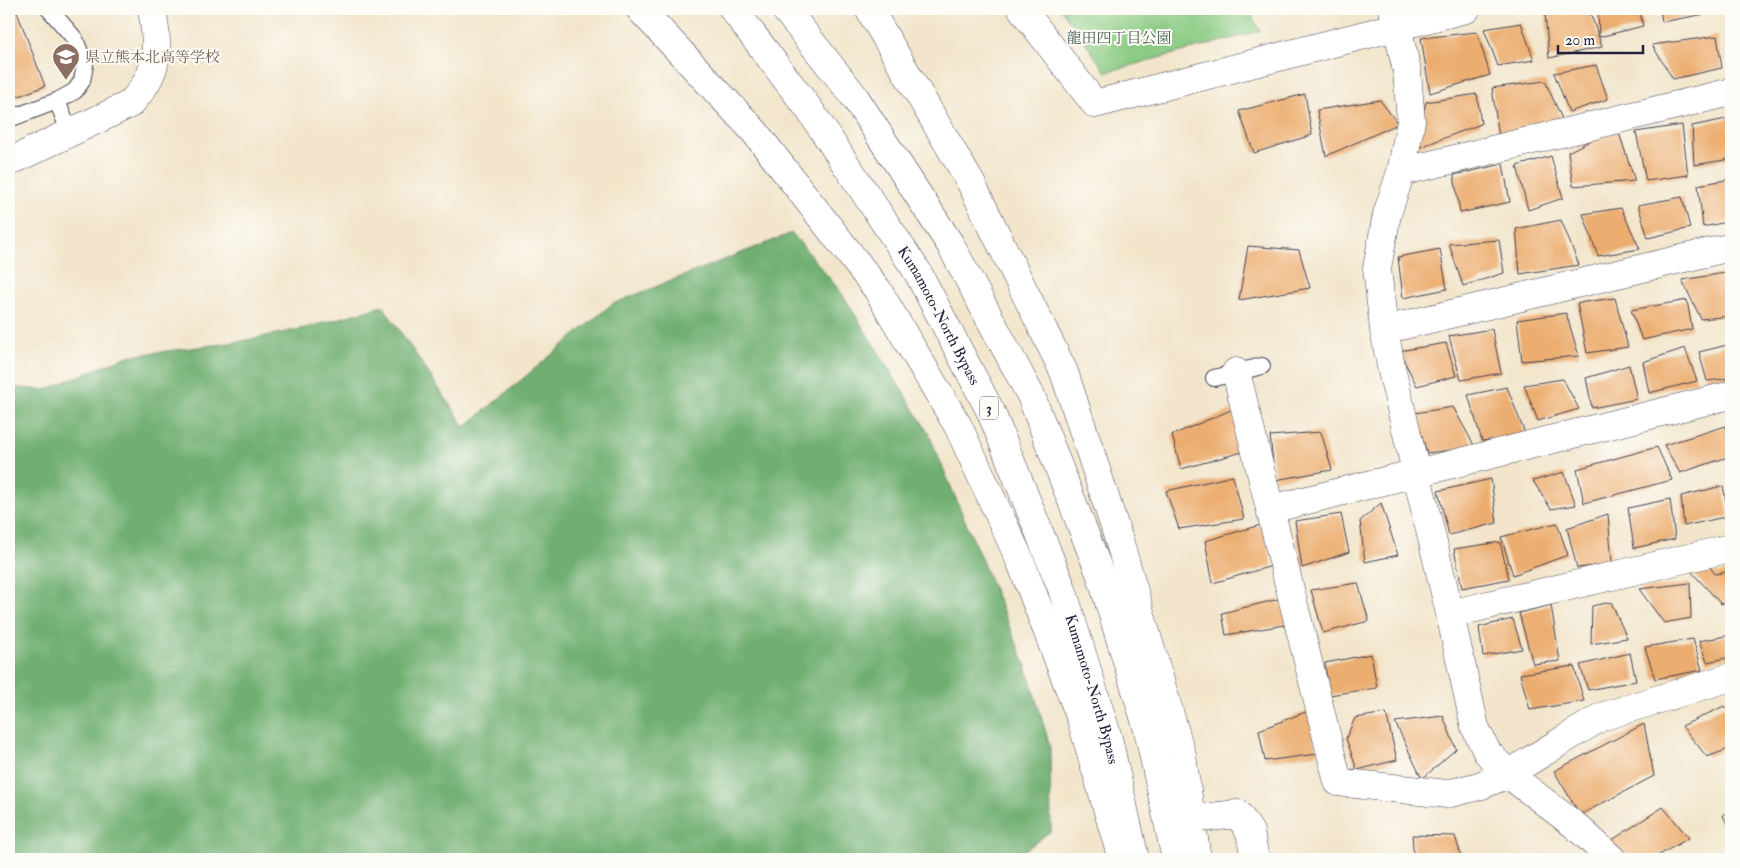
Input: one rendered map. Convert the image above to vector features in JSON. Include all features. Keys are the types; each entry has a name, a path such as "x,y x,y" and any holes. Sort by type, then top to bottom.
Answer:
{"main road":[{"path":"9,162 130,104 142,92 154,69 156,49 152,9"},
{"path":"640,9 754,131 877,289 958,426 1020,560 1081,719 1122,859"},
{"name":"Kumamoto-North Bypass","path":"733,9 809,109 917,271 991,412 1062,589 1108,738 1135,859"},
{"path":"785,9 854,96 950,244 1031,396 1100,576 1148,730 1176,859"},
{"path":"869,9 971,183 1064,372 1119,540 1182,756 1197,859"},
{"path":"1022,9 1095,104 1395,17 1466,9"},
{"path":"1395,17 1407,71 1411,121 1401,172 1386,214 1378,268 1384,330 1475,728 1487,752 1508,774 1578,827 1612,859"},
{"path":"1401,172 1731,92"},
{"path":"1384,330 1731,247"},
{"path":"1237,372 1338,782 1447,794 1479,786 1508,774 1601,717 1731,677"},
{"path":"1271,509 1731,395"},
{"path":"1450,614 1731,548"},
{"path":"1191,819 1238,814 1250,832 1255,859"}],"lane":[{"path":"9,119 57,101 75,91 82,81 85,65 75,39 49,9"},
{"path":"57,101 70,134"}],"green space":[{"name":"龍田四丁目公園","path":"1061,9 1248,9 1260,31 1106,72"},
{"path":"792,233 841,292 928,432 1026,666 1050,746 1051,831 1013,859 9,859 9,387 45,390 128,356 237,342 305,328 383,306 465,427 612,304"}],"building":[{"path":"1564,9 1589,9 1602,47 1549,58 1545,13"},
{"path":"1598,9 1639,9 1643,26 1599,37"},
{"path":"1660,9 1715,9 1716,12 1662,22"},
{"path":"17,12 45,86 9,100 9,15"},
{"path":"1521,23 1534,60 1498,66 1484,29"},
{"path":"1477,32 1490,75 1430,93 1421,38"},
{"path":"1717,36 1722,68 1673,79 1652,45"},
{"path":"1596,65 1608,99 1569,112 1554,73"},
{"path":"1545,81 1563,121 1499,138 1492,88"},
{"path":"1305,94 1312,135 1254,153 1239,111"},
{"path":"1477,94 1481,124 1415,149 1426,102"},
{"path":"1380,100 1398,124 1326,156 1317,110"},
{"path":"1731,118 1731,159 1694,165 1692,126"},
{"path":"1682,125 1688,175 1646,181 1636,132"},
{"path":"1617,127 1635,181 1573,186 1568,152"},
{"path":"1551,156 1563,198 1528,210 1517,166"},
{"path":"1503,164 1510,202 1460,213 1454,175"},
{"path":"1731,179 1731,221 1703,227 1698,185"},
{"path":"1682,197 1690,228 1648,238 1638,205"},
{"path":"1621,208 1640,249 1598,256 1583,214"},
{"path":"1561,220 1579,265 1520,274 1516,229"},
{"path":"1499,240 1504,273 1463,286 1449,244"},
{"path":"1248,246 1299,250 1310,288 1239,300"},
{"path":"1440,249 1447,289 1403,298 1398,257"},
{"path":"1731,272 1731,316 1701,319 1682,280"},
{"path":"1615,298 1628,347 1587,353 1577,303"},
{"path":"1687,300 1692,329 1642,340 1631,310"},
{"path":"1566,313 1579,356 1522,361 1517,320"},
{"path":"1492,329 1501,373 1461,380 1449,336"},
{"path":"1446,343 1456,376 1417,386 1399,351"},
{"path":"1731,344 1731,378 1707,381 1699,352"},
{"path":"1685,348 1697,381 1649,393 1643,362"},
{"path":"1629,365 1637,399 1592,408 1586,378"},
{"path":"1563,379 1579,409 1538,421 1524,385"},
{"path":"1507,387 1526,436 1482,441 1468,395"},
{"path":"1453,407 1475,447 1427,453 1415,413"},
{"path":"1231,410 1246,451 1181,469 1172,435"},
{"path":"1726,426 1731,456 1680,473 1664,445"},
{"path":"1321,432 1332,470 1275,480 1270,436"},
{"path":"1657,447 1672,480 1584,503 1577,469"},
{"path":"1564,472 1576,505 1551,509 1533,481"},
{"path":"1233,476 1244,519 1179,529 1166,491"},
{"path":"1491,479 1497,523 1449,535 1438,491"},
{"path":"1723,486 1729,516 1684,526 1681,496"},
{"path":"1670,499 1675,539 1634,548 1628,508"},
{"path":"1381,503 1398,555 1365,562 1360,521"},
{"path":"1341,514 1349,552 1302,568 1295,521"},
{"path":"1608,514 1612,564 1577,568 1567,528"},
{"path":"1557,523 1568,555 1513,575 1501,537"},
{"path":"1264,524 1272,566 1213,583 1205,541"},
{"path":"1500,542 1509,579 1462,588 1454,549"},
{"path":"1706,561 1715,574 1731,571 1731,602 1721,604 1687,567"},
{"path":"1358,583 1369,621 1323,633 1311,590"},
{"path":"1690,583 1691,618 1664,623 1639,589"},
{"path":"1279,599 1290,624 1226,635 1222,613"},
{"path":"1611,602 1627,638 1591,644 1592,606"},
{"path":"1551,605 1560,661 1533,664 1519,613"},
{"path":"1513,619 1522,649 1483,656 1479,627"},
{"path":"1731,635 1731,657 1707,662 1699,641"},
{"path":"1693,639 1702,670 1655,679 1645,647"},
{"path":"1630,653 1636,681 1588,690 1580,665"},
{"path":"1371,654 1377,688 1329,695 1325,663"},
{"path":"1574,666 1584,701 1530,710 1520,674"},
{"path":"1724,706 1731,715 1731,748 1707,757 1682,726"},
{"path":"1308,711 1317,754 1265,761 1259,730"},
{"path":"1386,713 1397,760 1357,770 1346,738 1355,718"},
{"path":"1443,716 1456,749 1422,779 1395,722"},
{"path":"1644,724 1654,776 1580,815 1554,771"},
{"path":"1663,807 1689,838 1652,859 1623,859 1606,844"},
{"path":"1731,808 1731,829 1723,816"},
{"path":"1412,835 1455,836 1462,859 1414,859"}],"place":[{"name":"県立熊本北高等学校","path":"66,81"}]}
